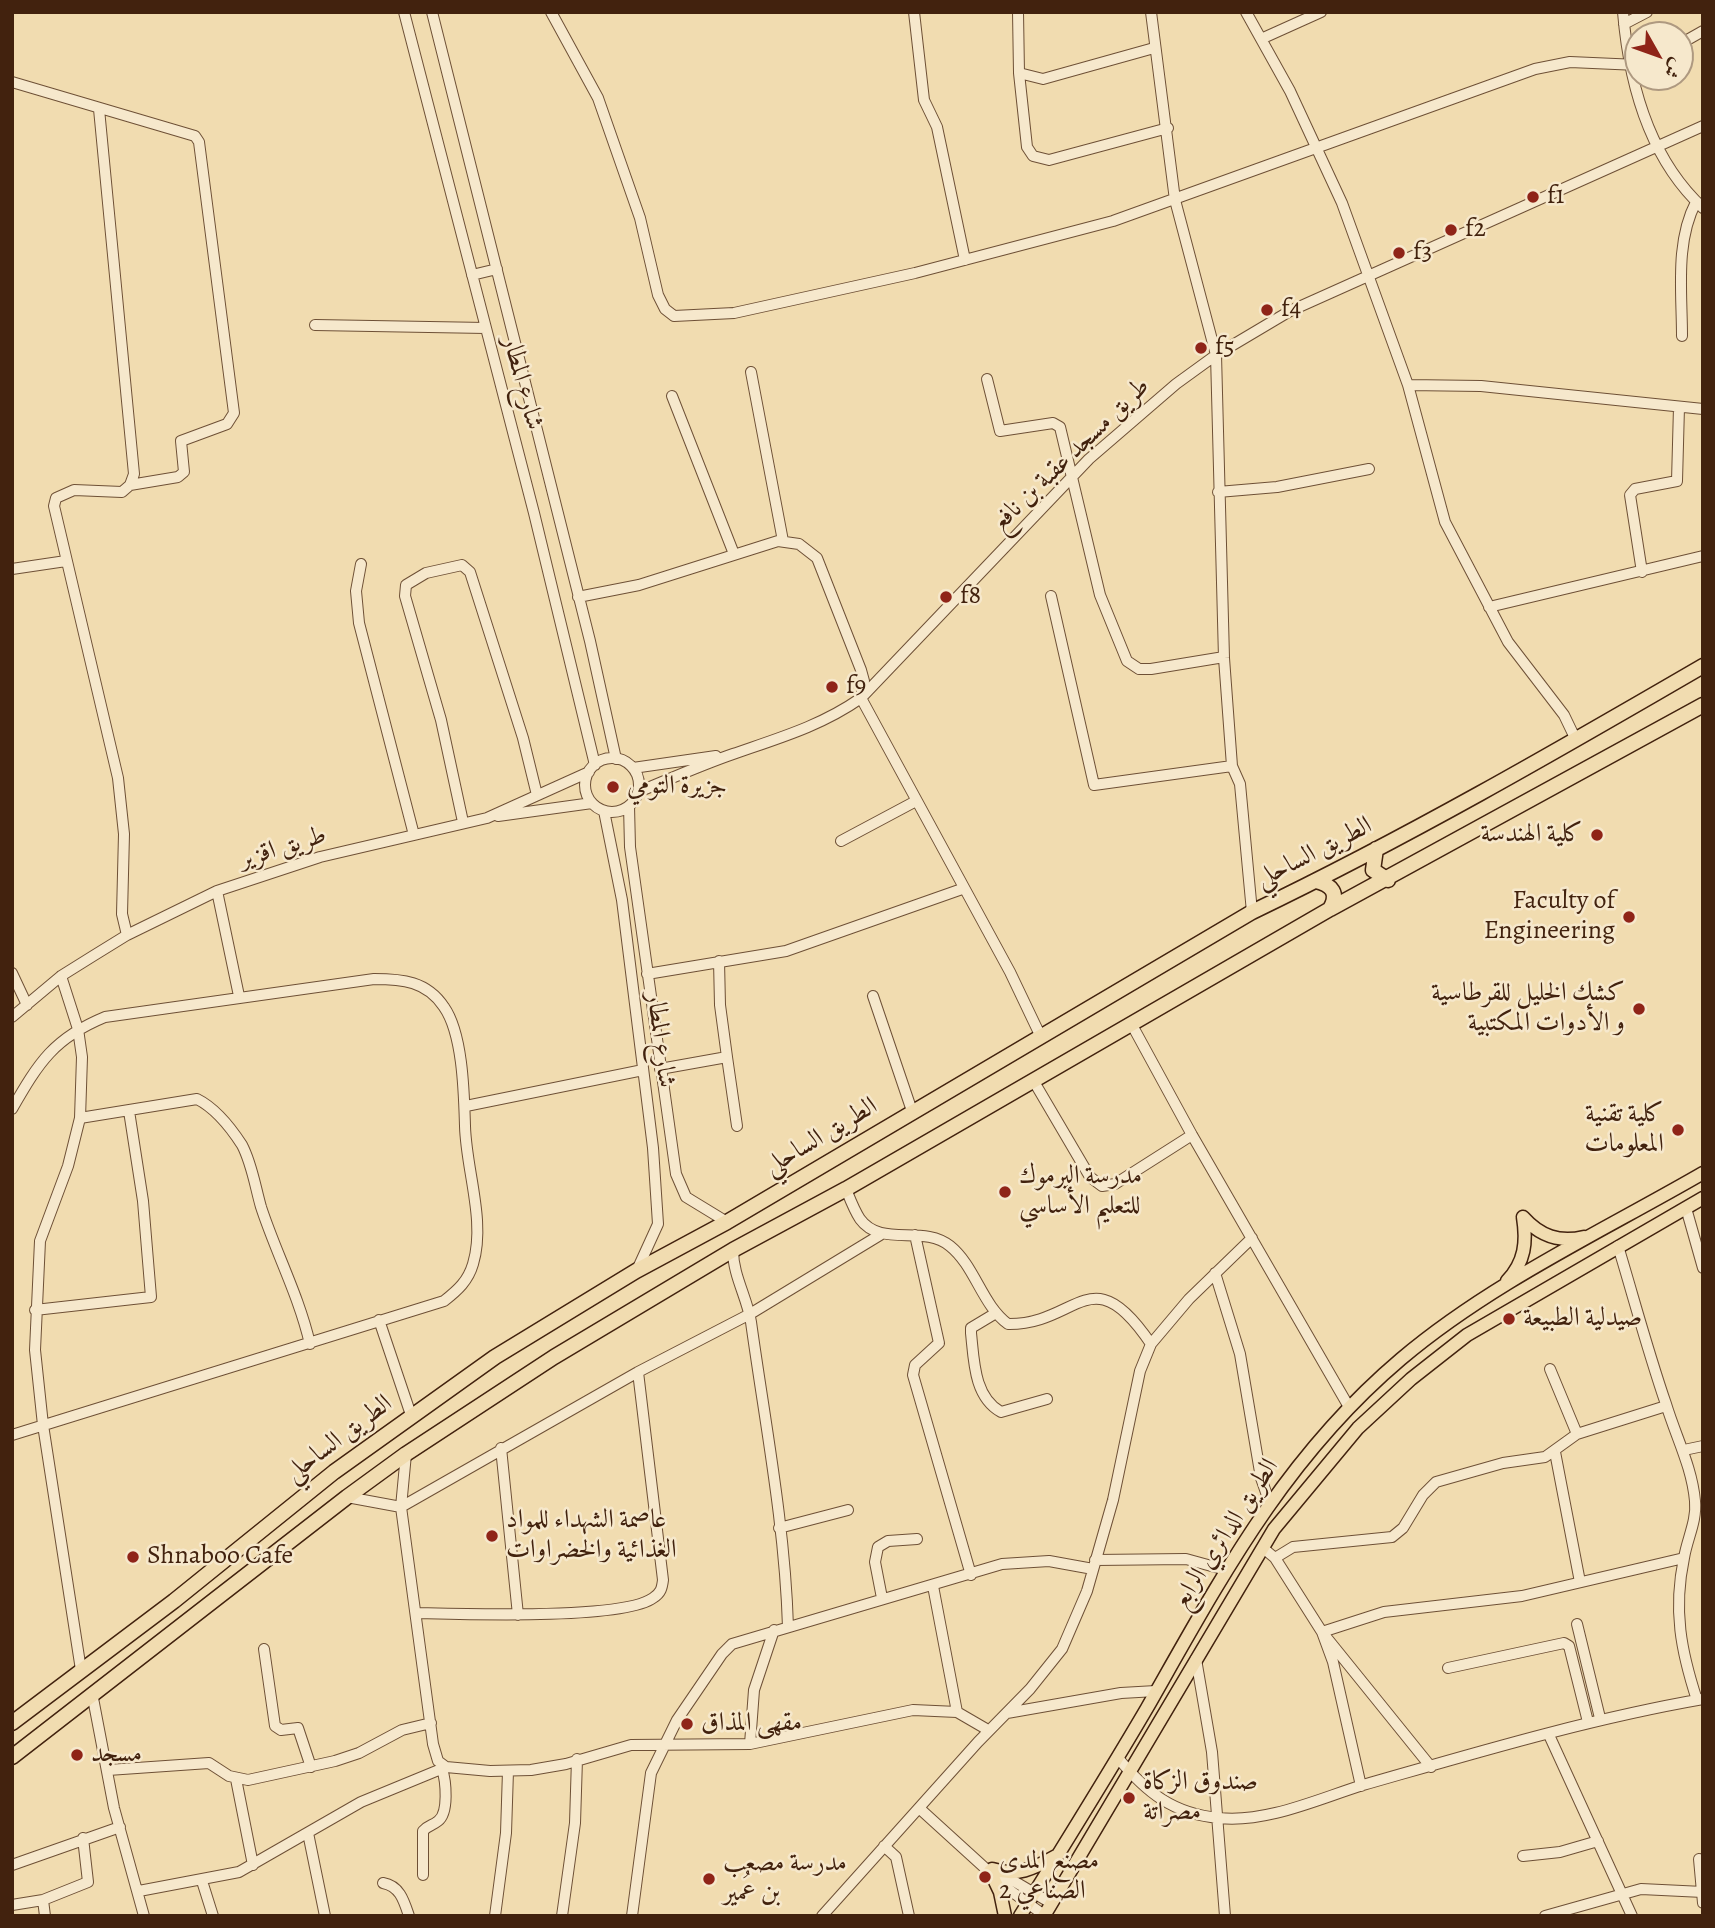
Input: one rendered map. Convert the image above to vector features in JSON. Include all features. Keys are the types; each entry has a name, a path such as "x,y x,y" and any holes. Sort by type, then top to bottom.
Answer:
{"highway":[{"name":"الطريق الساحلي","path":"12,1723 411,1415 495,1357 636,1271 727,1222 1252,912 1316,881 1576,740 1703,666"},
{"name":"الطريق الساحلي","path":"12,1757 347,1497 406,1454 554,1357 733,1250 846,1189 1330,909 1388,880 1703,705"},
{"path":"1376,849 1373,870 1388,880"},
{"path":"1316,881 1329,884 1333,889 1335,896 1330,909"}],"main road":[{"name":"الطريق الدائري الرابع","path":"1024,1910 1118,1758 1226,1570 1269,1501 1349,1407 1430,1336 1500,1289 1703,1173"},
{"name":"الطريق الدائري الرابع","path":"1046,1911 1263,1548 1290,1507 1335,1454 1411,1379 1475,1330 1703,1198"},
{"path":"1500,1289 1522,1261 1526,1245 1523,1217 1538,1232 1549,1237 1574,1239 1594,1234"},
{"path":"989,1868 1012,1874 1027,1871 1056,1856"},
{"path":"989,1868 1000,1892 1005,1916"}],"street":[{"name":"شارع المطار","path":"404,12 486,328 592,768"},
{"name":"شارع المطار","path":"432,12 616,759"},
{"path":"551,12 598,98 640,218 658,295 669,313 692,318 725,315 965,260 1113,221 1535,69 1570,62 1624,65"},
{"path":"914,12 924,100 937,127 965,260"},
{"path":"1018,12 1018,73 1027,147 1039,160 1049,160 1168,128"},
{"path":"1150,12 1168,128 1175,200 1216,355 1224,657 1232,766 1240,784 1252,912"},
{"path":"1245,12 1318,148 1354,233 1408,384 1445,522 1508,642 1564,715 1576,740"},
{"path":"1261,39 1321,12"},
{"path":"1623,12 1624,24"},
{"path":"1630,21 1647,12"},
{"path":"1018,73 1043,79 1154,48"},
{"path":"12,82 195,136 199,142 234,413 227,424 181,441 184,472 178,477 130,485 115,493 74,491 56,498 54,506 118,778 124,834 122,914 127,935"},
{"path":"1641,91 1656,147 1671,173 1699,205 1687,219 1683,242 1682,337"},
{"path":"99,109 135,466 130,485"},
{"name":"طريق مسجد عقبة بن نافع","path":"638,792 811,727 861,698 1071,478 1136,416 1216,355 1290,311 1703,126"},
{"path":"472,275 497,269"},
{"path":"315,325 486,328"},
{"path":"751,372 783,541"},
{"path":"987,379 1000,431 1058,424 1100,596 1127,661 1139,669 1151,669 1224,657"},
{"path":"1408,384 1481,386 1703,410"},
{"path":"672,396 734,554"},
{"path":"1642,572 1630,495 1635,489 1677,481 1679,407"},
{"path":"1218,492 1288,486 1369,469"},
{"path":"578,597 698,568 734,554 783,541 799,544 822,566 861,670 864,681 861,698 1010,972 1041,1037"},
{"path":"1489,607 1703,556"},
{"path":"12,569 65,561"},
{"path":"361,564 356,591 359,624 414,835"},
{"path":"463,822 441,720 405,597 406,585 426,573 453,566 467,566 523,738 537,795"},
{"path":"1051,596 1094,785 1232,766"},
{"name":"طريق مسجد عقبة بن نافع","path":"633,768 734,754"},
{"path":"616,759 633,768 638,779 638,792 629,806 617,812 604,811 592,803 586,789 592,768 616,759"},
{"name":"طريق اقزير","path":"12,1017 61,976 127,935 217,891 278,868 487,818 592,768"},
{"path":"841,841 916,801"},
{"path":"487,818 592,803"},
{"name":"شارع المطار","path":"629,806 627,820 676,1174 686,1197 727,1222"},
{"name":"شارع المطار","path":"604,811 622,900 653,1148 658,1224 636,1271"},
{"path":"647,974 786,951 962,888"},
{"path":"217,891 239,996"},
{"path":"719,961 720,1004 737,1126"},
{"path":"12,975 27,1005"},
{"path":"61,976 78,1028 82,1057 80,1118 68,1166 40,1241 35,1310 43,1425 81,1670"},
{"path":"12,1109 51,1049 78,1028 105,1017 374,979 415,982 431,991 445,1008 453,1029 466,1107 465,1126 477,1245 468,1278 444,1301 12,1435"},
{"path":"873,996 912,1111"},
{"path":"1132,1025 1192,1135 1349,1407"},
{"path":"660,1069 727,1058"},
{"path":"466,1107 643,1070"},
{"path":"1033,1080 1090,1177 1102,1186 1115,1184 1192,1135"},
{"path":"80,1118 197,1099 228,1126 247,1155 262,1208 303,1313 310,1344"},
{"path":"35,1310 151,1297 143,1201 129,1111"},
{"path":"653,1148 673,1145"},
{"path":"846,1189 860,1218 880,1235"},
{"path":"1686,1208 1703,1268"},
{"path":"347,1497 401,1507 638,1372 750,1314 880,1235 933,1237 950,1246 996,1313 1008,1324 1018,1324 1088,1300 1112,1301 1133,1318 1151,1344"},
{"path":"915,1235 939,1343 915,1366 913,1375 971,1575"},
{"path":"822,1916 1062,1649 1094,1565 1113,1500 1140,1371 1151,1344 1215,1273 1252,1238"},
{"path":"1118,1758 1147,1792 1167,1803 1217,1818 1248,1817 1549,1735 1588,1721 1700,1699 1680,1639 1684,1558 1698,1528 1695,1502 1684,1450 1666,1406 1618,1246"},
{"path":"733,1250 733,1267 750,1314 786,1576 788,1627"},
{"path":"1215,1273 1240,1354 1261,1478 1269,1501"},
{"path":"996,1313 971,1328 980,1388 987,1402 1001,1412 1047,1399"},
{"path":"379,1320 411,1415"},
{"path":"1550,1369 1577,1434"},
{"path":"417,1613 518,1615 640,1604 662,1590 638,1372"},
{"path":"1275,1558 1293,1547 1392,1537 1403,1528 1423,1495 1436,1482 1503,1463 1545,1457 1577,1434 1666,1406"},
{"path":"1684,1450 1703,1446"},
{"path":"501,1448 518,1615"},
{"path":"1555,1452 1580,1582"},
{"path":"406,1454 401,1507 431,1723 438,1760 444,1768 445,1786 440,1820 423,1831 423,1875"},
{"path":"779,1528 848,1510"},
{"path":"882,1598 875,1562 878,1547 888,1541 918,1539"},
{"path":"1263,1548 1275,1558 1322,1632 1431,1767"},
{"path":"1322,1632 1384,1612 1494,1600 1684,1558"},
{"path":"632,1916 652,1773 677,1720 722,1654 732,1644 882,1598 1023,1561 1094,1565 1186,1559 1226,1570"},
{"path":"933,1586 957,1712"},
{"path":"1577,1624 1600,1718"},
{"path":"750,1744 752,1698 774,1630"},
{"path":"1322,1632 1333,1662 1361,1786"},
{"path":"1448,1668 1558,1641 1564,1643 1569,1646 1588,1721"},
{"path":"264,1649 275,1726 281,1730 298,1728 311,1767"},
{"path":"1196,1656 1212,1752 1225,1916"},
{"path":"1007,1713 1121,1693 1156,1691"},
{"path":"92,1693 120,1828 144,1916"},
{"path":"139,1891 239,1872 361,1802 444,1768 508,1771 553,1766 631,1745 750,1744 913,1710 957,1712 988,1730"},
{"path":"108,1769 209,1763 236,1779 264,1777 359,1753 402,1730 431,1723"},
{"path":"1549,1735 1632,1916"},
{"path":"562,1916 575,1823 577,1759"},
{"path":"495,1916 506,1833 508,1771"},
{"path":"236,1779 253,1865"},
{"path":"919,1808 989,1868 1024,1910 1046,1911"},
{"path":"12,1865 83,1838 120,1828"},
{"path":"308,1833 326,1916"},
{"path":"12,1905 43,1900 89,1882 83,1838"},
{"path":"1523,1856 1560,1852 1598,1841"},
{"path":"884,1846 896,1857 909,1916"},
{"path":"1545,1916 1657,1888 1702,1896 1699,1859"},
{"path":"989,1868 1034,1892 1046,1911"},
{"path":"202,1881 213,1916"},
{"path":"383,1883 390,1884 401,1894 408,1916"},
{"path":"43,1900 44,1916"}],"place":[{"name":"f1","path":"1533,197"},
{"name":"f2","path":"1451,230"},
{"name":"f3","path":"1399,253"},
{"name":"f4","path":"1267,310"},
{"name":"f5","path":"1201,348"},
{"name":"f8","path":"946,597"},
{"name":"f9","path":"832,687"},
{"name":"جزيرة التومي","path":"613,787"},
{"name":"كلية الهندسة","path":"1597,835"},
{"name":"Faculty of Engineering","path":"1629,917"},
{"name":"كشك الخليل للقرطاسية و الأدوات المكتبية","path":"1639,1009"},
{"name":"كلية تقنية المعلومات","path":"1678,1130"},
{"name":"مدرسة اليرموك للتعليم الأساسي","path":"1005,1192"},
{"name":"صيدلية الطبيعة","path":"1509,1319"},
{"name":"عاصمة الشهداء للمواد الغذائية والخضراوات","path":"492,1536"},
{"name":"Shnaboo Cafe","path":"133,1557"},
{"name":"مقهى المذاق","path":"687,1724"},
{"name":"مسجد","path":"77,1755"},
{"name":"صندوق الزكاة مصراتة","path":"1129,1798"},
{"name":"مصنع المدى الصناعي 2","path":"985,1877"},
{"name":"مدرسة مصعب بن عُمير","path":"709,1879"}]}
